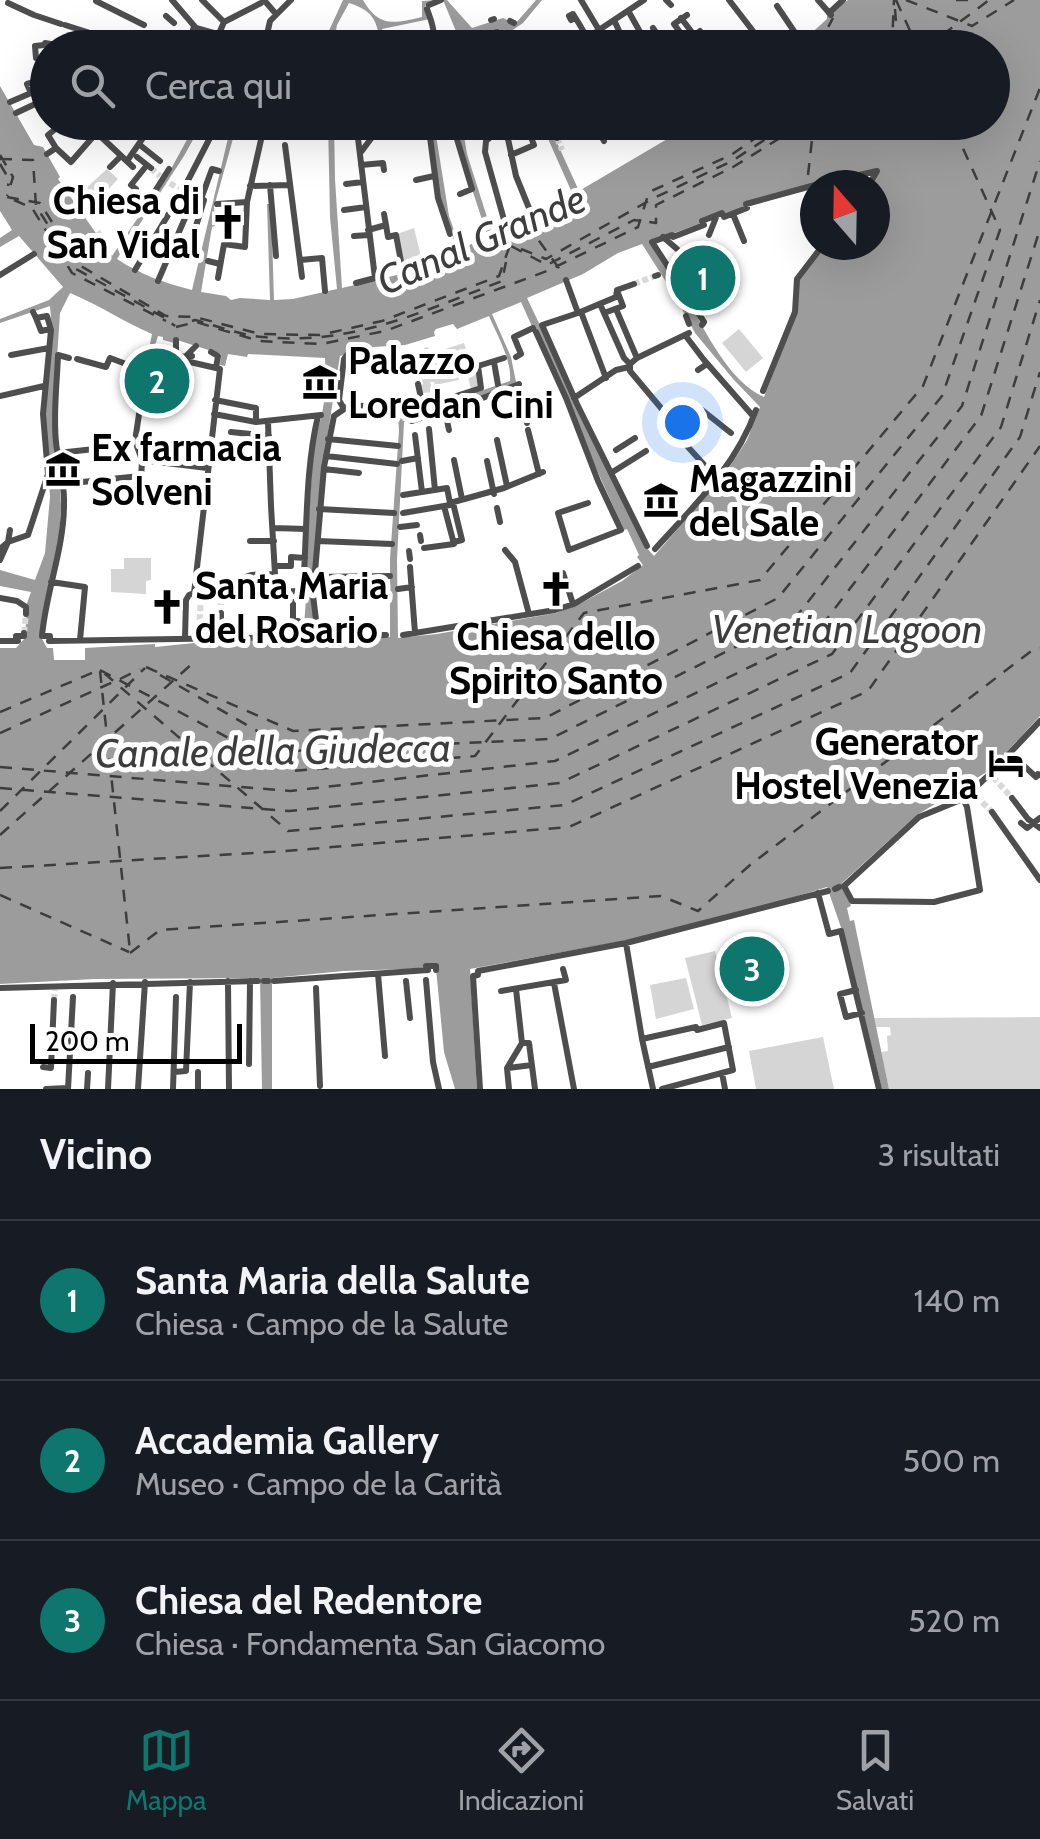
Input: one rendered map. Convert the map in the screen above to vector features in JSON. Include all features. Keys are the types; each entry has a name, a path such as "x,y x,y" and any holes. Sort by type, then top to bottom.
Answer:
{"street":[{"path":"172,0 197,30"},
{"path":"202,0 224,22"},
{"path":"267,30 270,21 291,0"},
{"path":"434,30 428,7 441,0"},
{"path":"581,0 600,29"},
{"path":"582,29 600,29 644,0"},
{"path":"729,0 752,30"},
{"path":"818,0 833,12 844,0"},
{"path":"96,1 144,25"},
{"path":"221,30 224,22 263,1 276,14"},
{"path":"8,3 79,30"},
{"path":"776,6 793,30"},
{"path":"631,7 642,30"},
{"path":"166,16 174,23"},
{"path":"683,18 686,30"},
{"path":"614,20 619,30"},
{"path":"10,102 30,93"},
{"path":"16,113 30,106"},
{"path":"51,140 71,162 92,140"},
{"path":"104,140 132,166"},
{"path":"128,198 136,189 131,185 132,166 144,140"},
{"path":"135,270 209,140"},
{"path":"218,278 224,244 245,247 247,202 260,140"},
{"path":"356,283 375,278 359,140"},
{"path":"360,153 369,140"},
{"path":"430,140 450,234"},
{"path":"460,194 472,189 464,140"},
{"path":"487,140 486,152 506,227"},
{"path":"508,140 530,212"},
{"path":"514,154 534,145 532,140"},
{"path":"110,168 149,167 157,160 140,145"},
{"path":"286,145 286,183 302,277"},
{"path":"47,154 56,148"},
{"path":"137,157 149,167"},
{"path":"361,165 382,164 384,170"},
{"path":"152,196 169,169"},
{"path":"194,236 212,169 219,172"},
{"path":"416,180 435,176"},
{"path":"346,184 363,182"},
{"path":"250,186 286,183"},
{"path":"270,186 276,256"},
{"path":"702,324 652,242 672,235 689,235 704,225 702,221 716,215 722,213 724,217 747,208 746,204 800,189"},
{"path":"182,192 205,201 247,202"},
{"path":"158,281 172,250 205,201"},
{"path":"346,212 366,208"},
{"path":"384,214 388,237 396,235 403,272"},
{"path":"732,214 744,240"},
{"path":"709,235 716,215"},
{"path":"354,236 386,225"},
{"path":"663,237 677,249"},
{"path":"172,250 220,264"},
{"path":"0,275 34,254"},
{"path":"302,260 322,258 325,291"},
{"path":"763,391 795,312 797,279 812,260"},
{"path":"566,280 606,378"},
{"path":"618,290 634,284"},
{"path":"516,358 521,354 514,337 616,297 618,290"},
{"path":"604,313 623,306 618,290"},
{"path":"600,304 630,364 687,438 688,446 718,479"},
{"path":"616,309 630,364"},
{"path":"0,549 28,535 48,474 43,414 50,329 47,316 34,315"},
{"path":"537,328 651,548 718,479 755,413 708,364 688,328 574,398"},
{"path":"537,328 622,530 569,550 558,513 588,503"},
{"path":"176,340 190,362 220,369 201,491 194,593"},
{"path":"196,346 156,369 144,369 111,356 106,367 58,355 55,422 64,504 42,636 50,636 49,641 185,635 252,593 303,591"},
{"path":"11,355 48,348"},
{"path":"212,352 218,356 216,368"},
{"path":"347,355 339,400 352,405 406,410 481,388 478,366 504,358"},
{"path":"494,362 498,384"},
{"path":"698,370 708,364"},
{"path":"63,484 141,478 135,436 144,369"},
{"path":"412,421 519,386 516,375"},
{"path":"418,384 422,404"},
{"path":"0,396 44,386"},
{"path":"215,400 256,408 256,422"},
{"path":"352,405 333,416 328,439 314,577 317,628 323,636 386,635"},
{"path":"319,508 398,513 424,510 494,492 541,473 524,406"},
{"path":"670,417 682,408 688,418"},
{"path":"702,410 730,433"},
{"path":"445,411 449,430"},
{"path":"214,414 256,422 319,415 314,432 304,573"},
{"path":"268,422 276,591"},
{"path":"429,429 434,490"},
{"path":"231,432 268,436"},
{"path":"415,435 422,492"},
{"path":"58,453 122,446 135,436"},
{"path":"616,450 634,438"},
{"path":"328,439 398,446"},
{"path":"497,440 507,486"},
{"path":"611,473 646,451"},
{"path":"326,456 400,462 418,458"},
{"path":"141,458 207,467 269,462"},
{"path":"454,460 462,499"},
{"path":"487,461 494,492"},
{"path":"324,469 360,473"},
{"path":"403,496 447,488 454,544 422,541"},
{"path":"497,508 500,522"},
{"path":"400,527 421,524 424,510"},
{"path":"274,528 306,529"},
{"path":"0,560 10,530"},
{"path":"250,540 274,542"},
{"path":"318,541 392,544"},
{"path":"505,550 515,562 529,614"},
{"path":"185,635 186,600 194,593 290,566 288,557 305,558"},
{"path":"410,559 415,633"},
{"path":"403,635 573,604 638,566"},
{"path":"562,573 573,604"},
{"path":"314,577 390,576"},
{"path":"51,582 85,587 80,640"},
{"path":"398,589 412,587"},
{"path":"194,593 221,614 298,636 293,602"},
{"path":"0,598 17,601 26,610"},
{"path":"0,641 17,641 16,636 24,636 24,632"},
{"path":"480,1089 474,973 626,943 836,888 920,817 974,794 1040,721"},
{"path":"1010,753 1036,776 1040,775"},
{"path":"836,888 852,901 934,902 980,890 968,807 963,798"},
{"path":"1012,798 1038,823 1027,828 1021,822"},
{"path":"992,812 1040,880"},
{"path":"818,894 828,934 841,931 879,1089"},
{"path":"626,943 647,1078 654,1089"},
{"path":"501,991 566,980 563,969"},
{"path":"0,988 73,990 113,983 316,982 428,972 438,1089"},
{"path":"378,974 386,1056"},
{"path":"406,975 410,1018"},
{"path":"249,1064 263,981"},
{"path":"174,1072 186,1071 190,982"},
{"path":"228,982 229,1089"},
{"path":"308,1087 320,1087 316,982"},
{"path":"108,1089 113,983"},
{"path":"554,983 574,1089"},
{"path":"138,1089 145,984"},
{"path":"509,1089 507,1068 522,1044 516,989"},
{"path":"46,1089 66,1088 73,990"},
{"path":"856,990 840,994 842,1018 862,1013"},
{"path":"173,1089 176,997"},
{"path":"43,1067 50,1068 54,1000"},
{"path":"642,1039 724,1023 733,1070 662,1089"},
{"path":"522,1044 529,1043 534,1089"},
{"path":"648,1067 729,1047"},
{"path":"507,1068 532,1065"},
{"path":"198,1072 198,1089"},
{"path":"86,1089 88,1073"},
{"path":"722,1073 725,1089"},
{"path":"698,1079 700,1089"}],"shaded area":[{"path":"107,169 118,179 83,216 73,200"},
{"path":"414,228 423,265 405,272 397,234"},
{"path":"739,329 763,358 746,372 722,343"},
{"path":"464,343 469,359 476,357 480,386 471,389 466,369 457,372 459,380 435,385 430,382 434,392 423,393 419,386 423,384 418,356 424,348 428,347 430,354"},
{"path":"124,558 151,558 151,580 146,581 146,594 111,592 111,569 124,569"},
{"path":"715,951 732,1018 702,1025 685,958"},
{"path":"686,978 694,1009 656,1019 650,985"},
{"path":"1040,1017 1040,1089 889,1089 881,1052 888,1051 890,1027 876,1027 874,1018"},
{"path":"823,1037 834,1089 756,1089 749,1051"}],"water":[{"path":"343,0 363,0 375,15 394,22 422,17 422,1 437,0 425,6 430,19 382,30 377,30 369,14 349,3 336,30 329,30"},
{"path":"443,0 472,28 503,18 515,24 536,0 542,0 513,30 456,30"},
{"name":"Venetian Lagoon","path":"848,0 1040,0 1040,716 990,770 917,815 842,883 851,906 847,908 850,921 854,920 889,1089 882,1089 844,936 827,887 752,910 623,941 470,969 477,1089 455,1089 444,1052 436,968 272,978 272,1089 262,1089 260,978 0,984 0,648 16,648 25,638 26,606 31,592 0,586 0,570 35,580 45,553 50,497 45,414 52,329 50,306 0,323 0,319 49,300 63,287 19,236 0,247 0,238 12,230 0,211 0,86 30,140 43,147 58,179 112,256 187,140 193,140 117,259 153,278 192,290 228,140 233,140 214,207 215,226 201,292 231,300 270,300 267,204 271,204 274,300 293,299 337,289 328,140 334,140 342,288 401,274 456,253 440,200 431,140 437,140 449,216 461,250 487,235 460,140 465,140 492,233 573,195 549,140 556,140 579,191 666,140 1010,140 1010,30 815,30","holes":["800,170 890,170 890,260 814,260 799,280 797,312 764,397 729,368 650,242 745,207 800,192","642,244 695,333 760,407 747,440 723,477 654,556 646,547 527,298","70,293 152,334 148,354 152,355 158,336 221,354 220,365 225,366 228,354 325,358 324,399 314,440 303,639 85,648 85,660 54,660 53,648 47,648 41,637 59,543 55,389 60,313","521,302 624,530 627,529 643,565 583,602 556,613 398,638 397,560 404,422 516,382 511,357 492,314","489,316 506,356 510,381 398,416 390,637 316,639 312,595 322,470 340,356 374,347 405,345 435,336 436,329 453,324 457,329"]}],"ferry route":[{"path":"893,30 894,0"},
{"path":"896,0 910,30"},
{"path":"906,0 972,26 1014,0"},
{"path":"956,0 968,0"},
{"path":"949,30 989,0"},
{"path":"895,9 897,30"},
{"path":"827,30 833,18"},
{"path":"100,670 291,771 475,756 584,613 760,580 923,386 1040,88"},
{"path":"176,327 196,322 259,341 321,344 385,331 547,271 638,227 649,192 731,155 753,140"},
{"path":"521,249 546,259 764,140"},
{"path":"511,246 547,265 634,220 656,223 656,205 733,167 777,140"},
{"path":"809,170 812,140"},
{"path":"146,667 293,731 545,718 778,598 942,396 1000,230 959,140"},
{"path":"0,155 13,177 7,196"},
{"path":"0,159 33,160 36,206 76,269 175,326"},
{"path":"160,675 292,751 550,739 796,617 962,406 1040,161"},
{"path":"0,164 9,179 8,186"},
{"path":"7,197 40,203 79,265 166,316 195,317 260,334 320,335 382,321 499,276 510,245"},
{"path":"14,200 32,208 72,273 166,321"},
{"path":"526,223 561,271"},
{"path":"0,767 290,791 555,761 814,636 981,416 1040,229"},
{"path":"192,321 263,337 295,338 356,331 414,315 502,281 506,262"},
{"path":"0,788 289,811 560,783 832,654 1001,427 1040,300"},
{"path":"104,673 288,831 565,805 850,673 1020,437 1040,372"},
{"path":"0,868 286,851 569,827 868,691 1040,446"},
{"path":"130,953 160,930 661,896 698,911 750,865 1040,648"},
{"path":"0,835 193,663"},
{"path":"0,811 145,668"},
{"path":"120,679 140,669"},
{"path":"0,712 99,670"},
{"path":"100,671 130,951"},
{"path":"0,733 113,682"},
{"path":"0,895 129,952"}],"tunnel":[{"path":"558,140 562,150"},
{"path":"151,168 160,176"},
{"path":"170,183 181,191"},
{"path":"97,236 103,231"},
{"path":"634,284 655,276"},
{"path":"520,387 524,406"},
{"path":"199,638 201,593"},
{"path":"221,599 221,607"},
{"path":"24,633 26,614"},
{"path":"993,777 1012,798"},
{"path":"976,796 992,812"},
{"path":"54,1000 55,990"}],"place":[{"name":"Chiesa di San Vidal","path":"228,222"},
{"name":"Santa Maria della Salute","path":"703,278"},
{"name":"Accademia Gallery","path":"157,381"},
{"name":"Palazzo Loredan Cini","path":"320,382"},
{"name":"Ex farmacia Solveni","path":"63,469"},
{"name":"Magazzini del Sale","path":"661,500"},
{"name":"Chiesa dello Spirito Santo","path":"556,589"},
{"name":"Santa Maria del Rosario","path":"167,607"},
{"name":"Generator Hostel Venezia","path":"1006,763"},
{"name":"Chiesa del Redentore","path":"752,969"}],"water label":[{"name":"Canal Grande","path":"481,239"},
{"name":"Canale della Giudecca","path":"273,750"}]}
